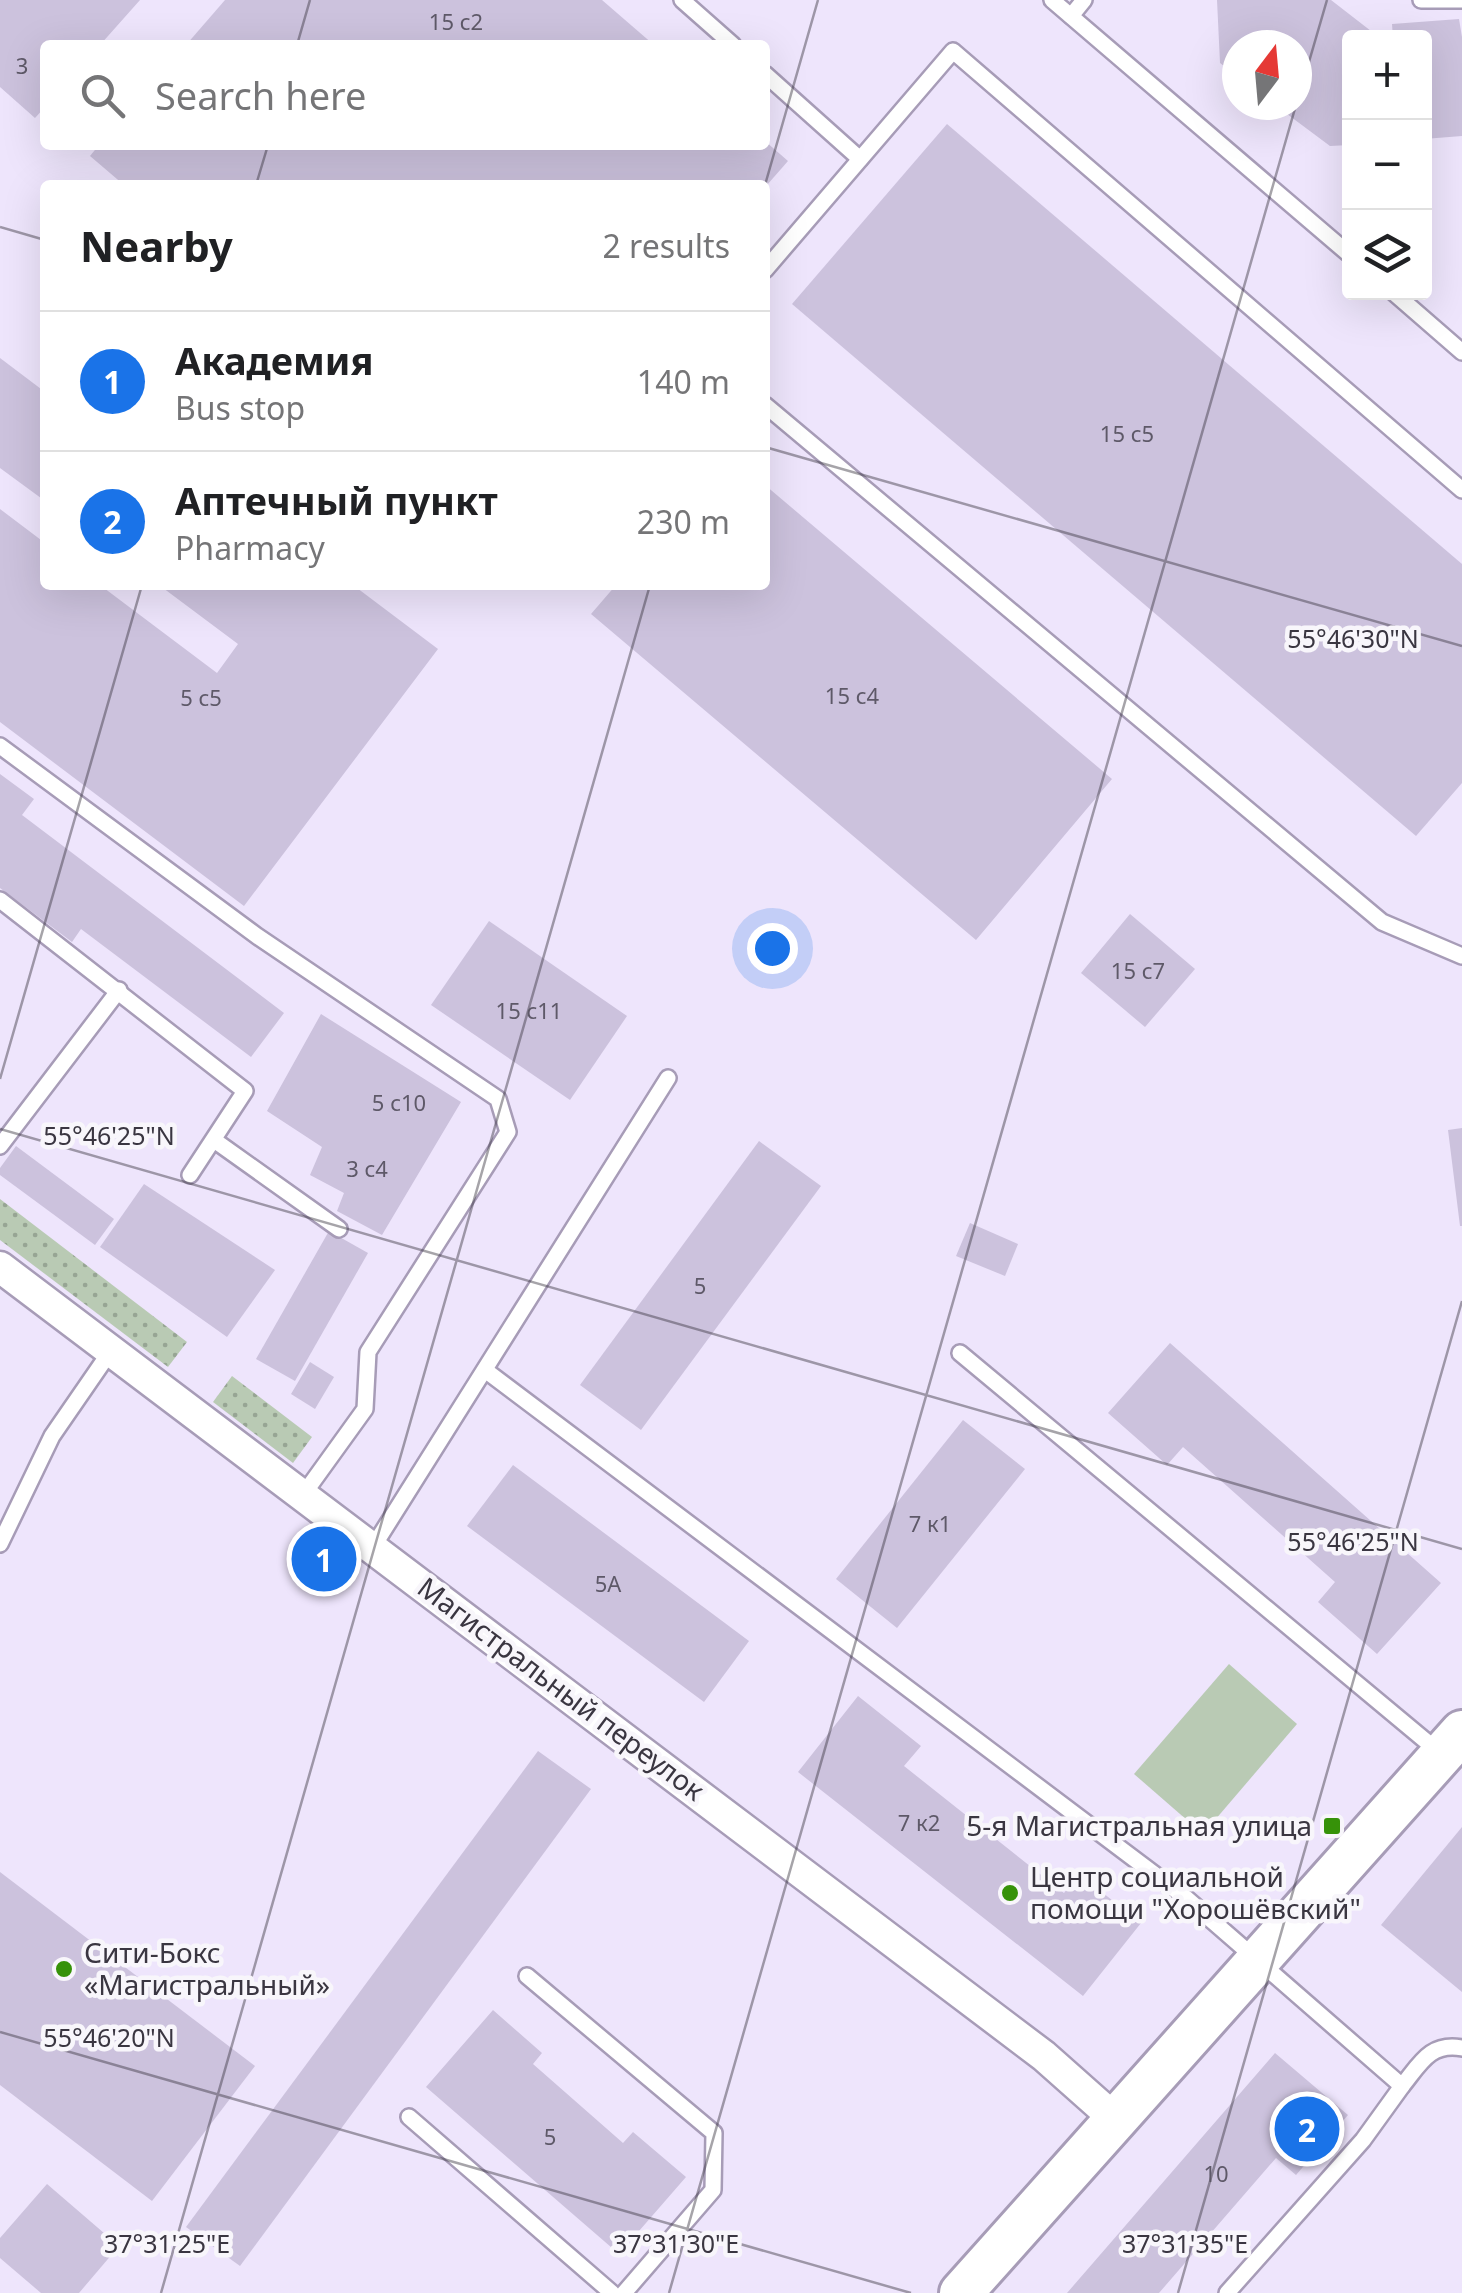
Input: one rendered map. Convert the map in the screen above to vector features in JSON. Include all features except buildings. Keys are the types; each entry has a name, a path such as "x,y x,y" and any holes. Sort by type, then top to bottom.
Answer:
{"street":[{"name":"Магистральный переулок","path":"0,1267 1044,2056 1115,2119"},
{"path":"960,2293 1452,1744"}],"lane":[{"path":"682,0 727,40"},
{"path":"1052,0 1342,248"},
{"path":"1071,16 1084,0"},
{"path":"1421,0 1462,0"},
{"path":"770,264 954,51 1462,490"},
{"path":"770,78 860,159"},
{"path":"1402,300 1462,352"},
{"path":"770,409 1382,922 1462,956"},
{"path":"0,746 257,936 498,1099 508,1132 368,1352 365,1409 303,1495"},
{"path":"0,900 246,1092 190,1175"},
{"path":"0,1146 118,990"},
{"path":"373,1547 668,1078"},
{"path":"214,1140 339,1229"},
{"path":"0,1544 52,1436 112,1349"},
{"path":"960,1353 1452,1744"},
{"path":"484,1370 1170,1886 1402,2086"},
{"path":"527,1976 714,2133 713,2190 624,2293"},
{"path":"1227,2293 1362,2140 1430,2053 1446,2045 1462,2048"},
{"path":"409,2117 612,2293"}],"green space":[{"path":"0,1199 187,1342 168,1367 0,1240"},
{"path":"232,1376 312,1437 293,1463 213,1402"},
{"path":"1229,1664 1297,1724 1203,1834 1134,1774"}],"place":[{"name":"Академия","path":"324,1559"},
{"name":"5-я Магистральная улица","path":"1332,1826"},
{"name":"Центр социальной помощи \"Хорошёвский\"","path":"1010,1893"},
{"name":"Сити-Бокс «Магистральный»","path":"64,1969"},
{"name":"Аптечный пункт","path":"1307,2129"}]}
